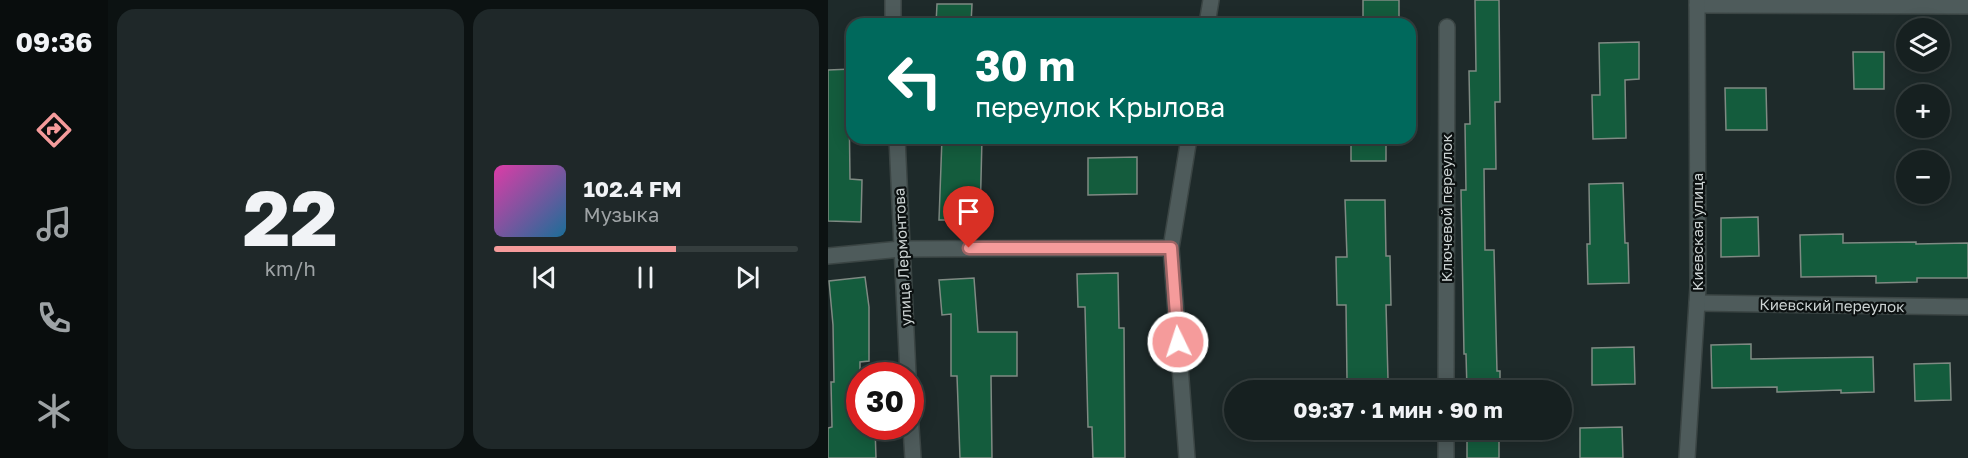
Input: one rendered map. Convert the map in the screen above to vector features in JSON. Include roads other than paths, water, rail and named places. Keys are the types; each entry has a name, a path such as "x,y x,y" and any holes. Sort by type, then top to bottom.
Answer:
{"street":[{"path":"893,0 893,18"},
{"path":"1208,18 1211,0"},
{"name":"Киевская улица","path":"1687,458 1697,303 1697,3 1968,6"},
{"name":"Ключевой переулок","path":"1446,380 1447,27"},
{"name":"улица Лермонтова","path":"897,144 907,362"},
{"path":"1187,458 1171,248 1188,144"},
{"path":"828,256 901,249 1171,248"},
{"name":"Киевский переулок","path":"1697,303 1968,307"},
{"path":"912,440 913,458"},
{"path":"1446,440 1446,458"}]}
